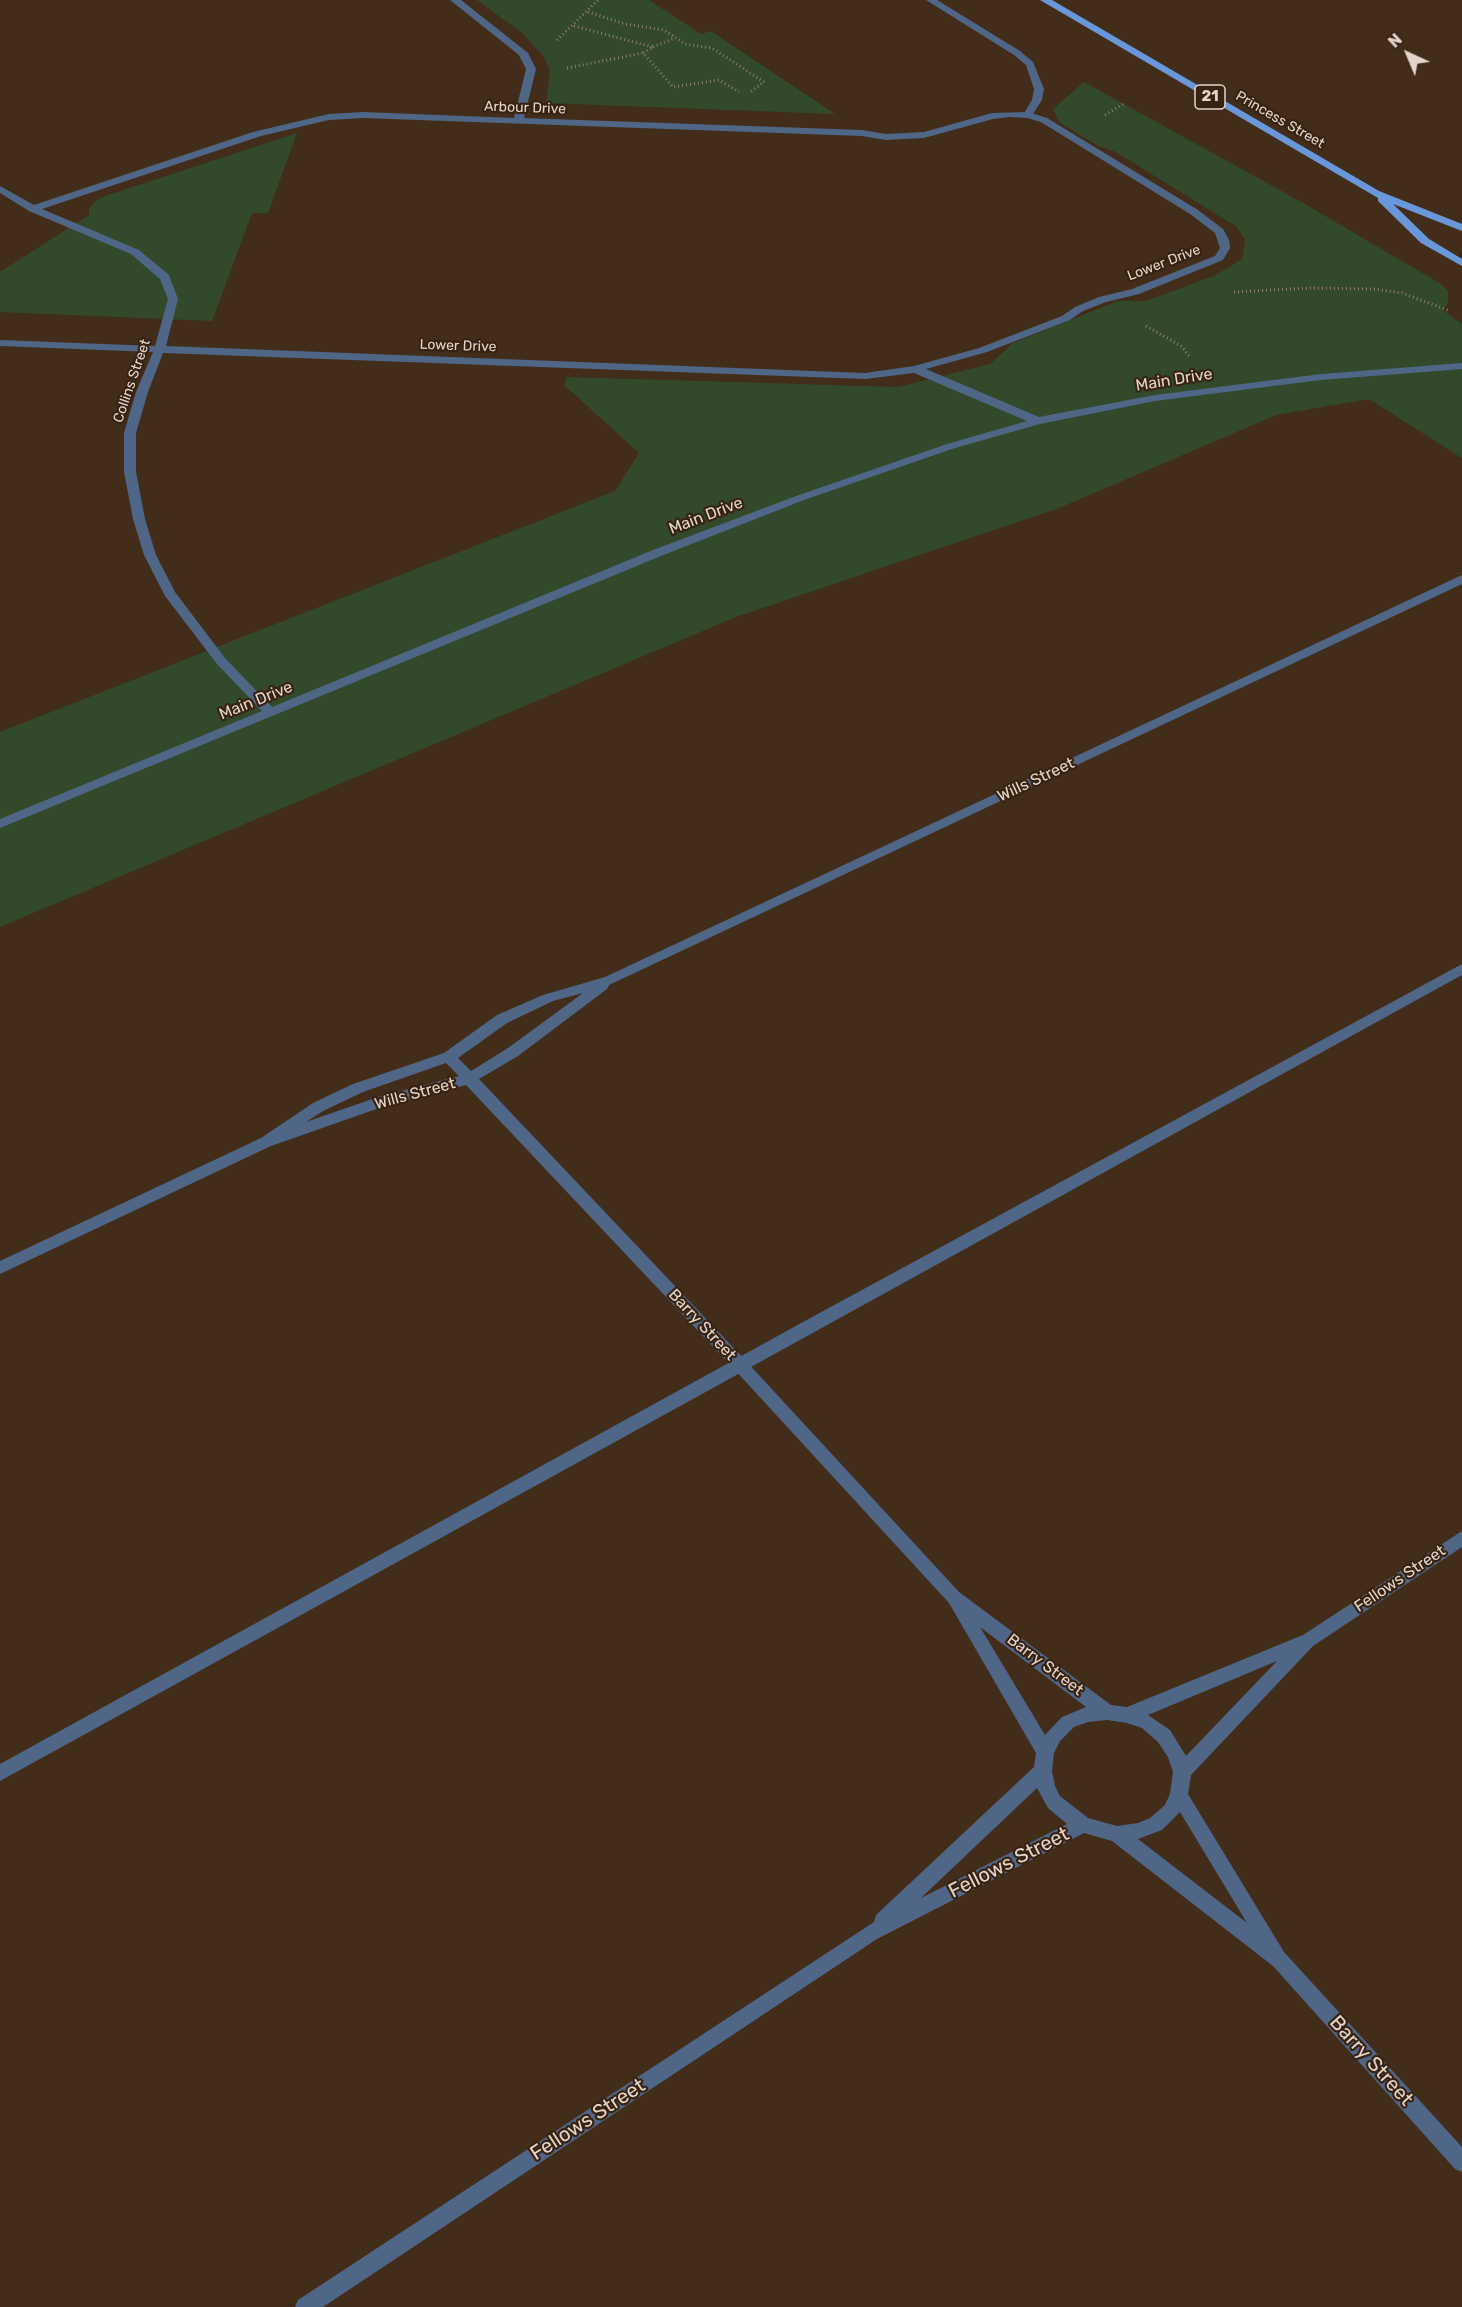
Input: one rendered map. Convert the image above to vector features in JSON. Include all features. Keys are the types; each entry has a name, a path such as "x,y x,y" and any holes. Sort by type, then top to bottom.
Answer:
{"main road":[{"name":"Princess Street","path":"1045,0 1375,193 1462,228"},
{"name":"Princess Street","path":"1375,193 1425,241 1462,263"}],"street":[{"path":"455,0 523,53 531,69 518,121"},
{"path":"931,0 1017,53 1030,64 1039,89 1037,100 1028,115"},
{"name":"Arbour Drive","path":"33,209 296,123 329,117 363,116 862,133 886,137 924,135 992,116 1028,115"},
{"name":"Lower Drive","path":"0,343 865,376 948,362 1066,318 1078,309 1113,296 1135,292 1219,258 1225,248 1224,240 1219,231 1207,220 1044,120 1028,115"},
{"name":"Collins Street","path":"0,189 33,209 135,252 165,277 173,298 159,350 142,392 130,433 130,472 139,519 150,555 169,593 221,661 271,712"},
{"name":"Main Drive","path":"0,824 739,521 951,446 1038,421 1155,398 1320,377 1461,366"},
{"path":"915,369 1038,421"},
{"name":"Wills Street","path":"266,1142 318,1107 358,1088 449,1057 502,1018 548,998 610,980 1462,579"},
{"path":"0,1773 1462,969"},
{"name":"Wills Street","path":"0,1268 266,1142 383,1101 443,1088 470,1078 513,1052 610,980"},
{"name":"Barry Street","path":"449,1057 740,1365 952,1597 1107,1712"},
{"name":"Fellows Street","path":"1128,1715 1309,1640 1462,1538"},
{"name":"Barry Street","path":"952,1597 1045,1752"},
{"name":"Fellows Street","path":"1182,1772 1309,1640"},
{"path":"1107,1712 1128,1715 1148,1723 1164,1736 1176,1754 1182,1772 1179,1795 1171,1811 1156,1824 1138,1831 1117,1834 1083,1825 1054,1802 1046,1787 1043,1771 1045,1752 1054,1735 1068,1722 1087,1714 1107,1712"},
{"name":"Fellows Street","path":"870,1933 1043,1771"},
{"name":"Barry Street","path":"1179,1795 1280,1960"},
{"name":"Fellows Street","path":"305,2307 870,1933 1083,1825"},
{"name":"Barry Street","path":"1117,1834 1280,1960 1462,2162"}],"path":[{"path":"550,47 598,0"},
{"path":"588,12 625,24 664,30 685,44 712,48 764,81 746,96 719,80 673,87 643,53"},
{"path":"574,26 653,47"},
{"path":"563,69 643,53 676,38"},
{"path":"1232,292 1310,288 1374,289 1402,293 1450,310"}],"green space":[{"path":"477,0 649,0 701,34 711,31 835,114 546,103 550,71 544,57 522,33"},
{"path":"1084,82 1305,204 1441,284 1448,291 1448,303 1443,310 1462,324 1462,458 1369,399 1276,415 1059,508 736,617 0,927 0,732 615,491 639,453 564,385 567,377 898,387 990,364 1013,343 1118,301 1146,301 1216,275 1242,259 1245,240 1237,227 1116,152 1098,146 1059,122 1053,109"},
{"path":"297,133 268,213 252,213 212,321 0,312 0,272 89,215 89,209 94,202 105,196"}]}
